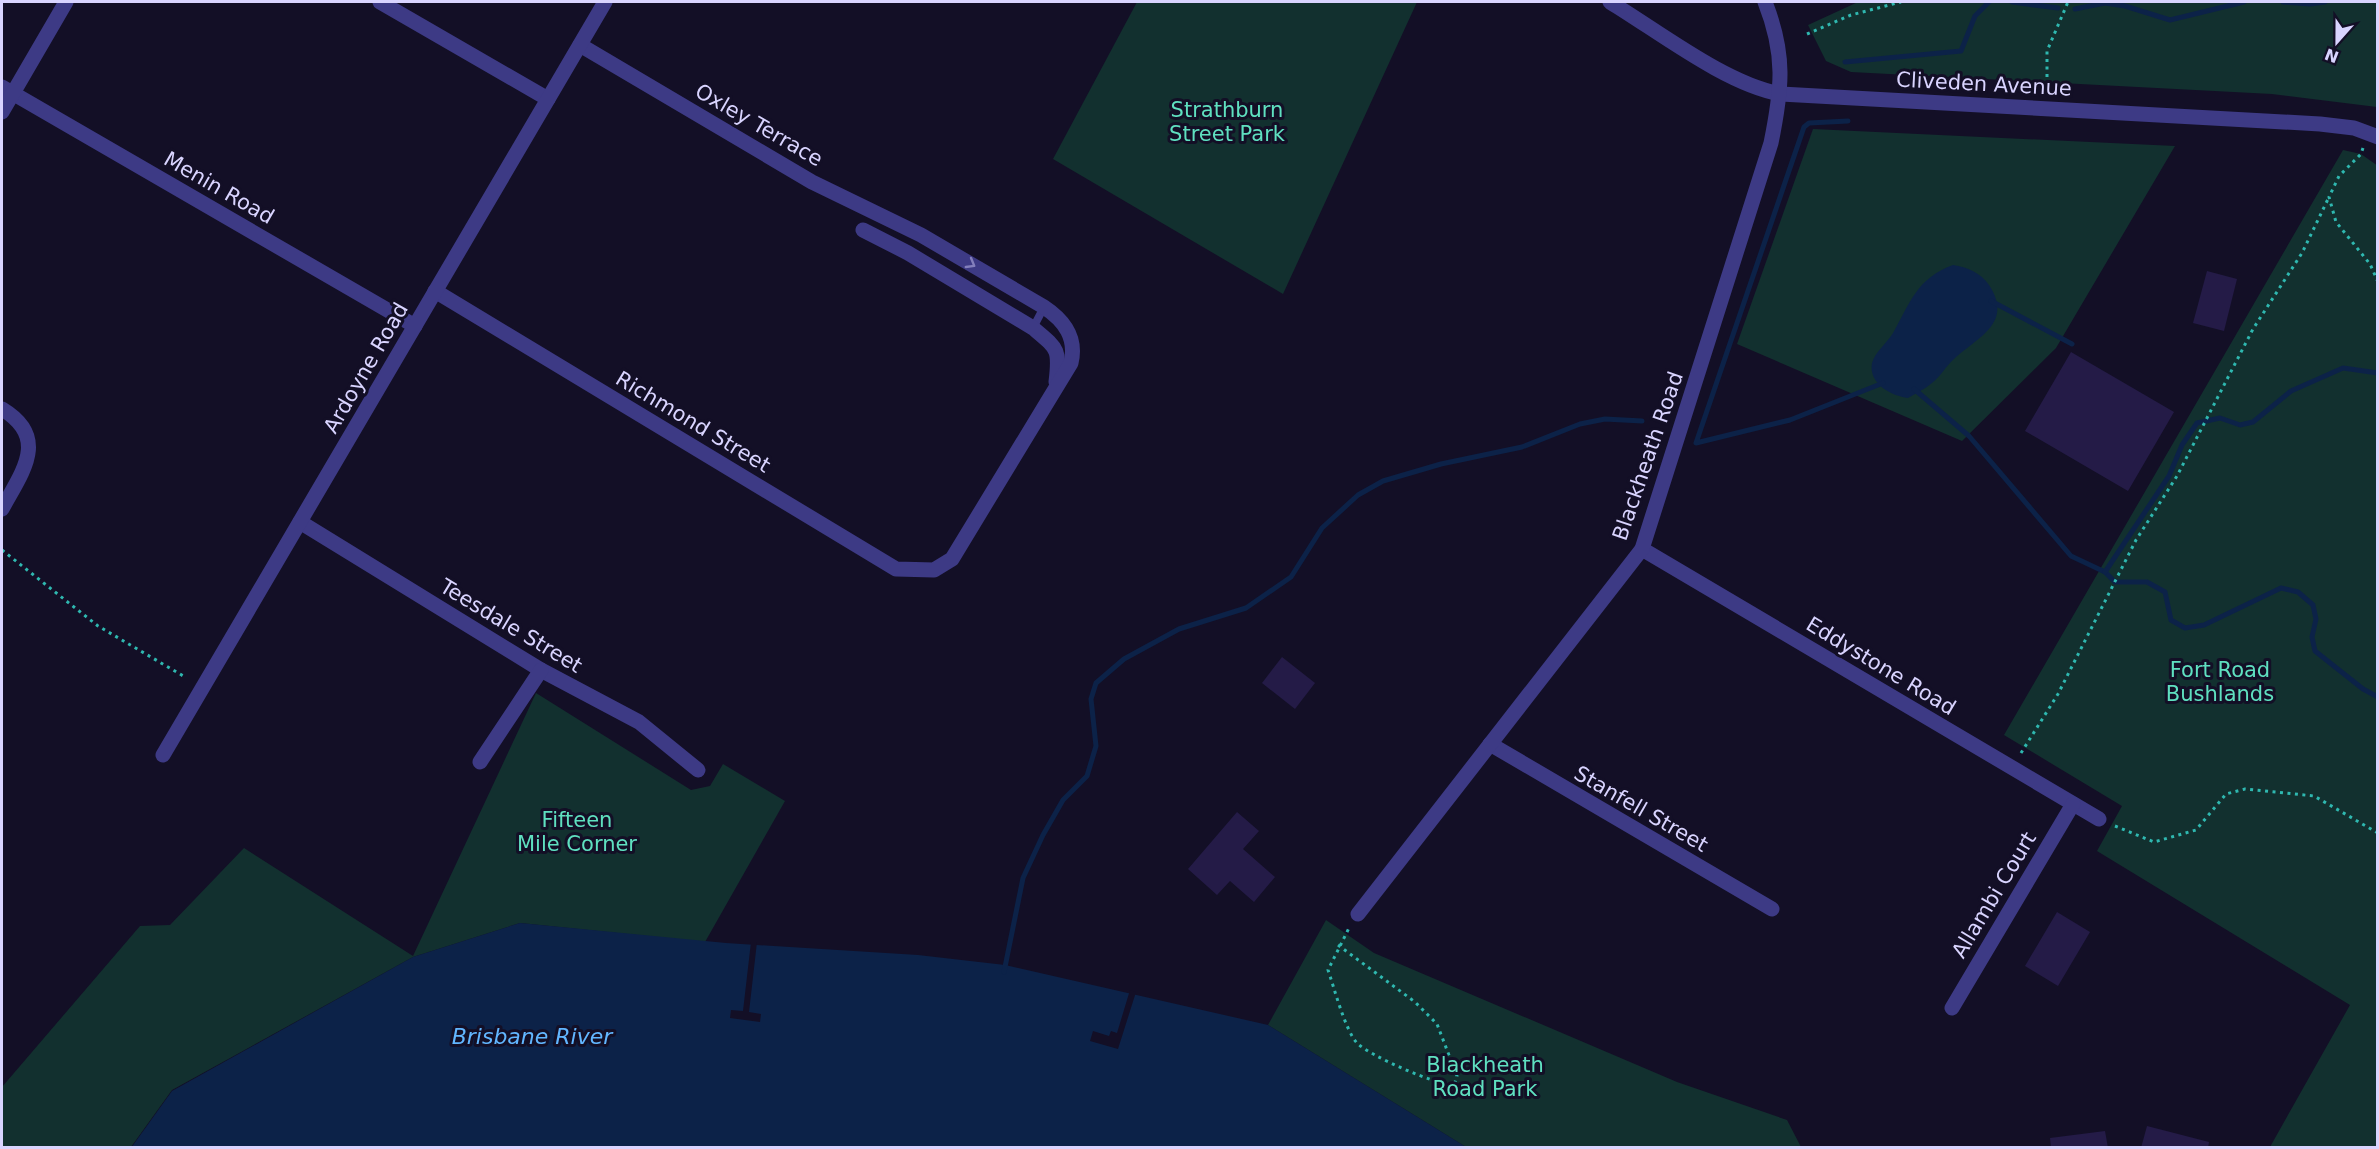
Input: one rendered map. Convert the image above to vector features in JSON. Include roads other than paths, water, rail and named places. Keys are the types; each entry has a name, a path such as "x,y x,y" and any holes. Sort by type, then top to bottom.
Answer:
{"street":[{"path":"2,112 7,90 66,2"},
{"path":"380,2 548,99"},
{"name":"Ardoyne Road","path":"163,755 605,2"},
{"name":"Cliveden Avenue","path":"1610,2 1737,80 1763,91 1781,94 2336,125 2373,135"},
{"name":"Blackheath Road","path":"1358,914 1642,549 1771,143 1781,94 1780,53 1765,2"},
{"name":"Oxley Terrace","path":"580,45 812,182 921,235 1044,307 1056,315 1070,334 1075,347 1071,363 952,559 934,570"},
{"name":"Menin Road","path":"7,90 415,326"},
{"name":"Oxley Terrace","path":"863,230 908,253 1033,328 1051,343 1059,356 1056,385"},
{"path":"908,253 921,235"},
{"name":"Richmond Street","path":"435,291 896,569 934,570"},
{"path":"2,409 15,417 27,433 30,447 25,466 2,509"},
{"name":"Teesdale Street","path":"300,522 541,670 639,722 698,770"},
{"name":"Eddystone Road","path":"1642,549 2098,819"},
{"path":"480,762 541,670"},
{"name":"Stanfell Street","path":"1490,744 1772,909"},
{"name":"Allambi Court","path":"1952,1008 2073,804"}],"lane":[{"path":"1033,328 1044,307"}],"water":[{"path":"1953,265 1973,271 1986,281 1996,298 1995,319 1982,336 1954,359 1926,387 1908,398 1895,395 1877,383 1872,363 1923,284 1941,270"},
{"name":"Brisbane River","path":"520,923 726,943 918,955 1005,965 1268,1025 1466,1147 131,1148 172,1091 413,957"}],"waterway":[{"path":"1845,62 1961,51 1975,16 1989,2"},
{"path":"2012,2 2058,8"},
{"path":"2075,9 2105,3 2125,6 2170,20 2244,2"},
{"path":"2283,2 2310,4 2325,2"},
{"path":"1848,121 1809,123 1804,127 1696,443 1790,420 1883,383"},
{"path":"1991,301 2072,344"},
{"path":"2105,572 2169,476 2182,445 2197,423 2220,418 2240,425 2253,422 2291,391 2343,368 2378,373"},
{"path":"1914,389 1969,436 2071,556 2105,572 2115,582 2147,582 2165,592 2171,620 2185,628 2204,625 2281,588 2298,592 2313,605 2316,619 2312,637 2315,651 2363,689 2378,697"},
{"path":"1004,972 1023,878 1043,835 1063,800 1087,776 1096,746 1091,699 1096,683 1124,659 1179,629 1246,608 1291,577 1322,528 1358,495 1383,481 1441,464 1522,447 1580,424 1605,419 1642,421"}],"park label":[{"name":"Strathburn Street Park","path":"1227,122"},
{"name":"Fort Road Bushlands","path":"2220,682"},
{"name":"Fifteen Mile Corner","path":"577,832"},
{"name":"Blackheath Road Park","path":"1485,1077"}]}
